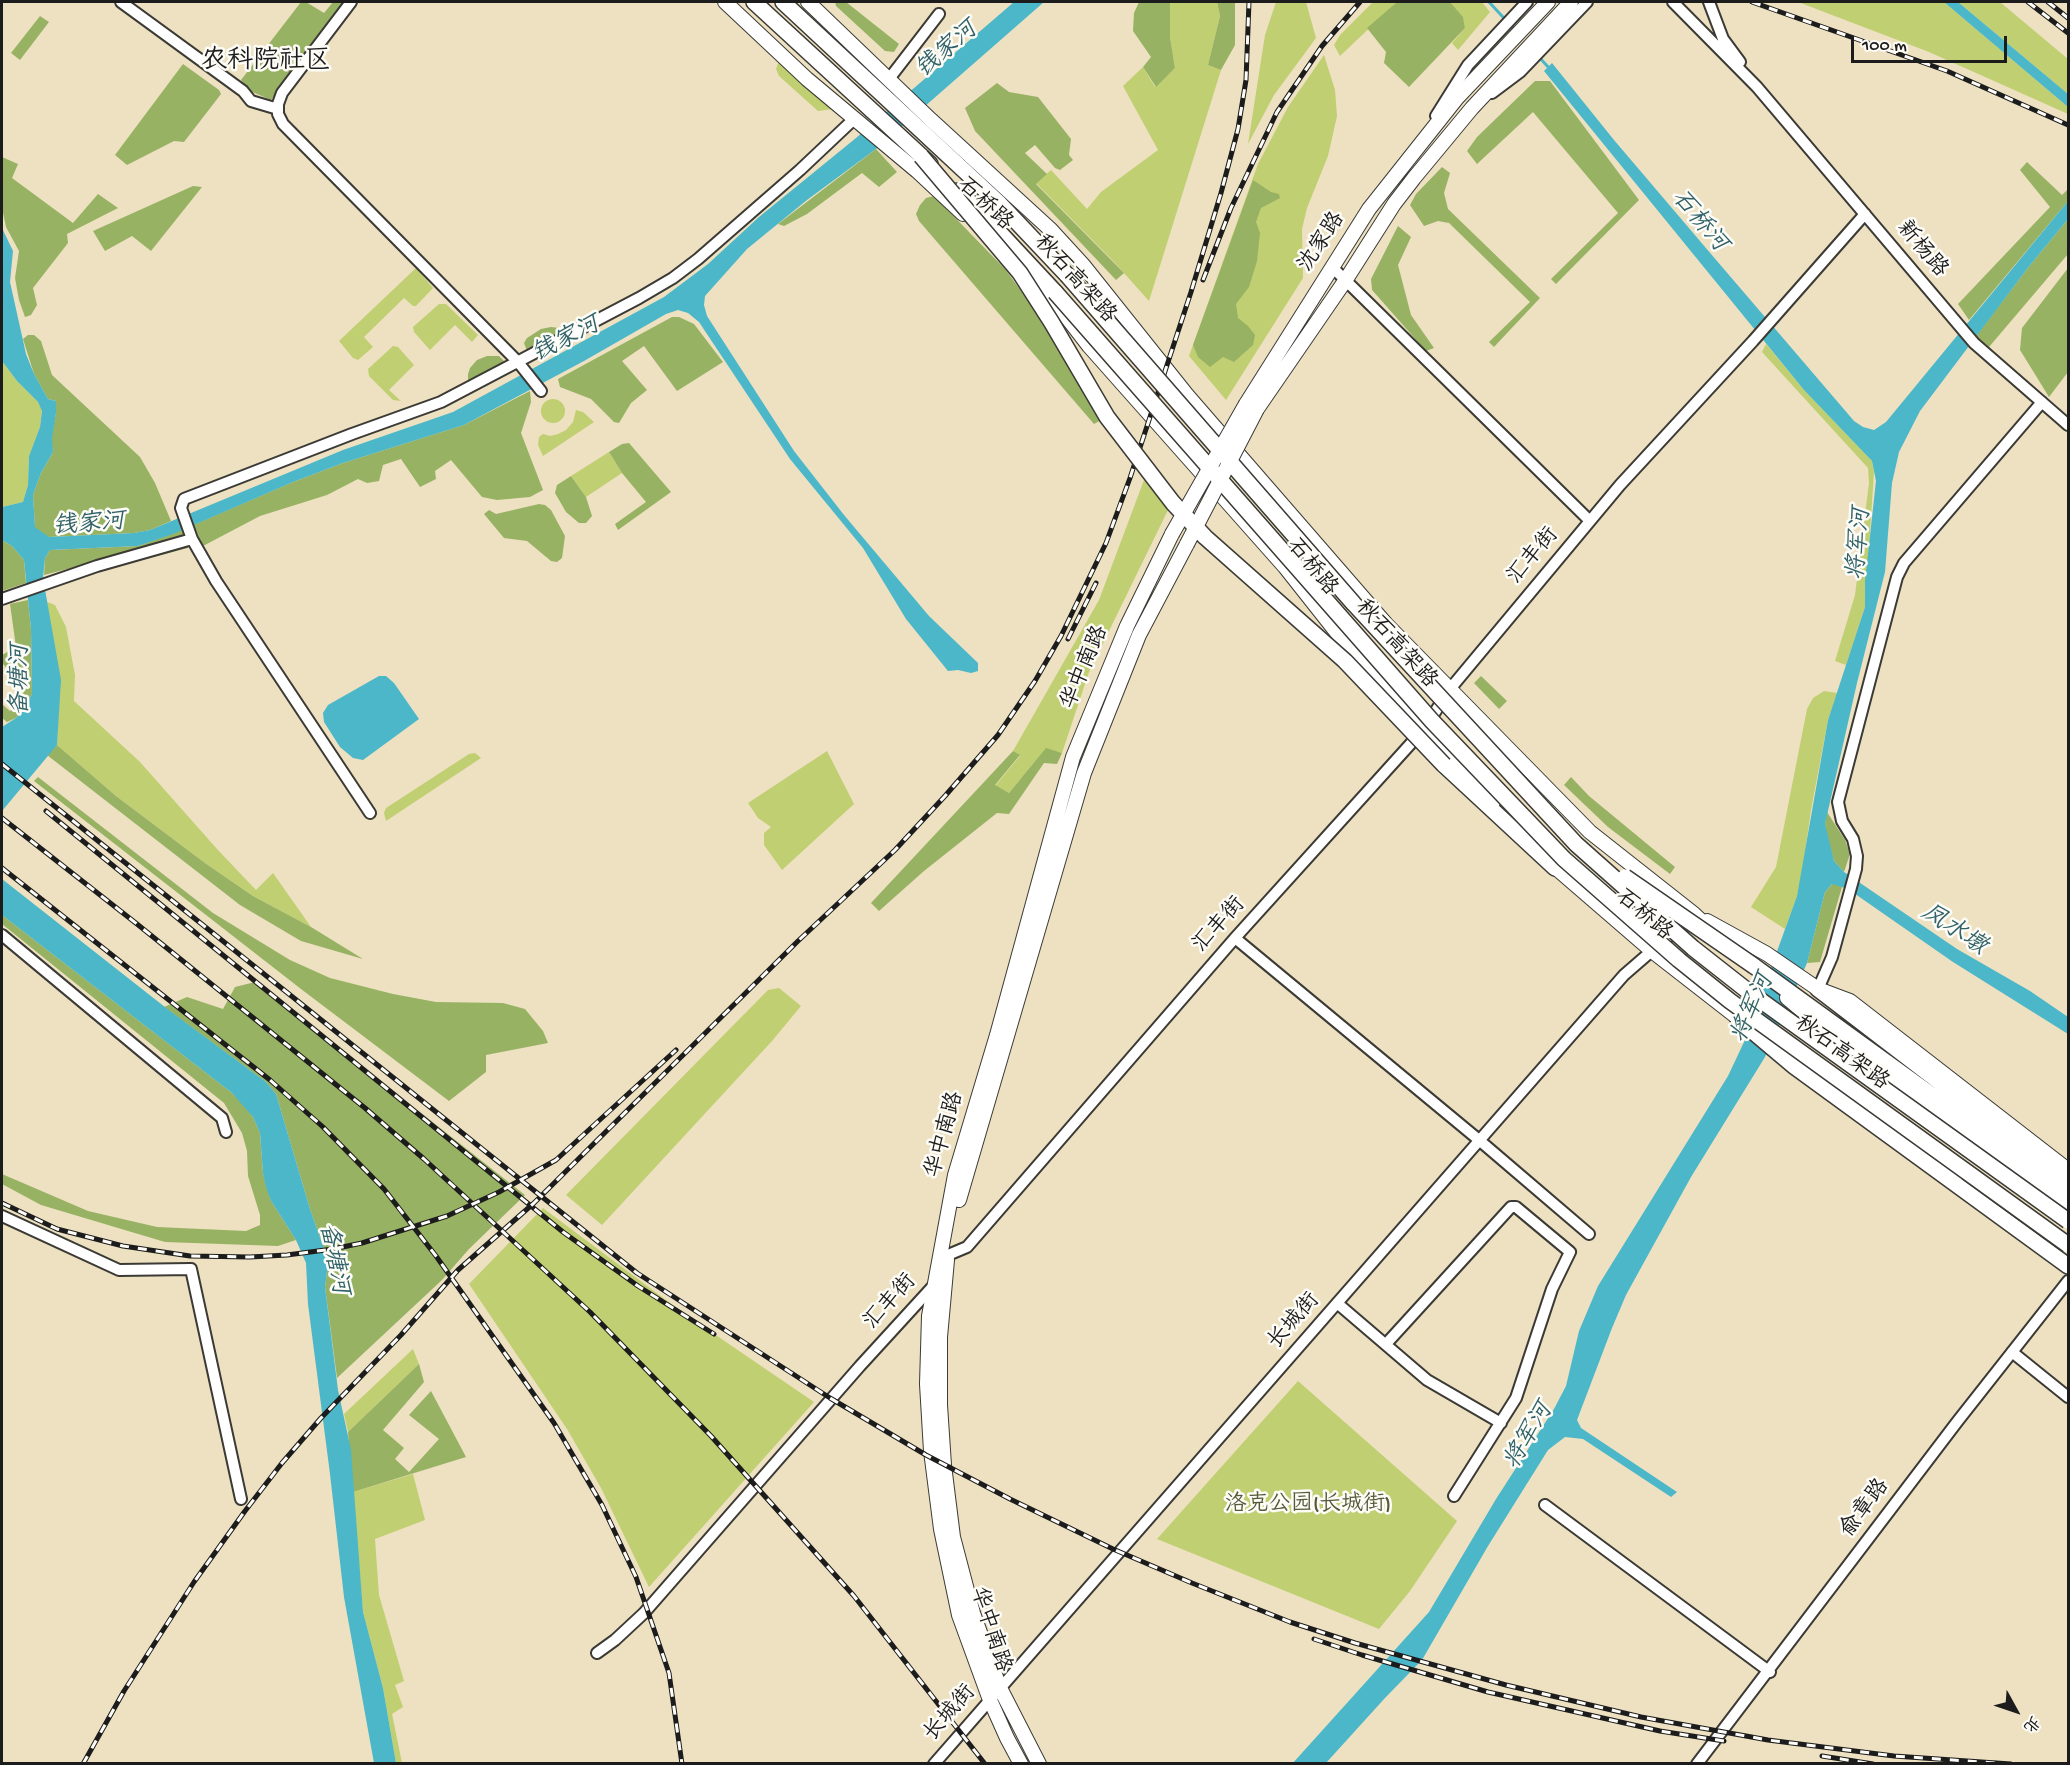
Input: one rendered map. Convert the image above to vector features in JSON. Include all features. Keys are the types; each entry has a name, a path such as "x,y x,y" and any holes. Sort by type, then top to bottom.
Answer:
{"highway":[{"name":"秋石高架路","path":"754,2 987,219 1041,276 1432,721 1564,859 1679,960 1730,1001 2068,1245"},
{"name":"秋石高架路","path":"783,2 935,142 1052,258 1346,595 1576,844 1693,948 1749,992 2068,1221"},
{"path":"921,156 1020,273 1107,417 1173,502 1204,537 1345,661 1444,765 1555,868"},
{"path":"1576,844 1754,966 2068,1197"},
{"path":"1823,993 2040,1159 2068,1183"},
{"path":"1741,1022 1863,1116 2068,1266"}],"main road":[{"name":"石桥路","path":"725,2 807,79 917,171 1062,311 1089,346 1285,567 1353,652 1555,868 1652,951 1741,1022"},
{"name":"石桥路","path":"808,2 931,120 1052,230 1084,266 1194,404 1386,624 1590,832 1694,914 1755,971 1812,1019 2068,1206"},
{"name":"沈家路","path":"1172,534 1252,406 1332,267 1369,209 1457,98 1548,2"},
{"name":"沈家路","path":"1252,406 1346,281 1394,204 1472,108 1533,51 1571,2"},
{"name":"华中南路","path":"1039,1764 1000,1688 973,1613 953,1537 944,1465 940,1405 940,1337 948,1255 966,1170 1019,999 1083,772 1139,635 1187,544 1252,406"},
{"name":"华中南路","path":"1021,1764 990,1700 959,1615 941,1529 931,1451 927,1384 929,1316 955,1175 997,1035 1073,757 1127,626 1172,534"},
{"path":"1694,914 1767,954 1823,993 1850,1001 2068,1170"},
{"path":"1779,1051 2068,1254"}],"street":[{"path":"121,2 237,87 251,101 278,109"},
{"path":"351,2 282,93 278,114 283,124 518,362 541,391"},
{"path":"1419,144 1468,65 1527,2"},
{"path":"1533,51 1587,2"},
{"path":"1673,2 1757,87"},
{"path":"1709,2 1724,39 1757,87"},
{"path":"893,83 939,14"},
{"name":"新杨路","path":"1757,87 1974,343 2068,425"},
{"path":"370,813 216,581 192,540 181,508 184,499 441,402 673,278 857,121"},
{"name":"汇丰街","path":"597,1653 644,1613 934,1285 948,1255 968,1247 1234,938 1424,729 1450,689 1620,485 1753,341 1865,214"},
{"path":"1332,267 1590,521"},
{"path":"1823,993 1856,869 1857,856 1853,839 1842,821 1838,802 1896,577 1904,563 2042,402"},
{"path":"2,599 115,560 192,540"},
{"name":"长城街","path":"934,1764 1624,975 1694,914"},
{"path":"2,935 222,1118 226,1132"},
{"path":"1234,938 1479,1140 1588,1234"},
{"path":"1386,1344 1511,1207 1516,1207 1570,1252 1552,1289 1516,1398 1454,1496"},
{"path":"2,1216 119,1270 191,1269 241,1499"},
{"name":"俞章路","path":"1697,1764 2068,1281"},
{"path":"1337,1303 1427,1380 1501,1423"},
{"path":"2012,1352 2068,1397"},
{"path":"1545,1505 1769,1671"}],"green space":[{"path":"301,2 306,2 324,13 333,2 345,2 271,100 250,91 241,80"},
{"path":"835,2 846,2 899,44 894,52 885,51 836,6"},
{"path":"1139,2 1170,2 1170,37 1175,68 1156,87 1143,67 1151,57 1133,31 1134,13"},
{"path":"1170,2 1217,2 1220,16 1208,65 1221,70 1149,301 1036,183 1051,170 1087,209 1101,192 1158,150 1123,86 1143,67 1155,87 1175,68 1170,37"},
{"path":"1217,2 1235,2 1235,45 1221,70 1208,65 1220,16"},
{"path":"1276,2 1306,2 1316,38 1274,95 1248,144 1265,35"},
{"path":"1373,2 1397,2 1340,56 1334,45 1340,35"},
{"path":"1397,2 1450,2 1463,17 1465,28 1409,87 1384,63 1386,52 1367,28"},
{"path":"1450,2 1482,2 1490,12 1458,50 1452,43 1465,28 1463,18"},
{"path":"1798,2 1944,2 2068,107 2068,114 1929,52"},
{"path":"1958,2 2000,2 2068,59 2068,94"},
{"path":"40,16 49,22 20,60 11,53"},
{"path":"1324,55 1335,90 1337,116 1328,156 1307,208 1302,229 1303,278 1226,400 1189,356 1258,164 1288,107"},
{"path":"779,61 833,109 818,111 779,76 776,69"},
{"path":"183,64 219,90 221,94 184,142 174,141 127,165 115,155"},
{"path":"1535,81 1550,81 1639,200 1556,284 1551,279 1618,213 1533,112 1477,164 1467,151 1477,137"},
{"path":"997,83 1009,92 1038,97 1071,139 1069,155 1073,160 1060,170 1055,168 1035,145 1025,153 1047,174 1036,184 1124,273 1116,280 975,131 965,108"},
{"path":"876,149 897,172 879,187 862,173 807,214 784,226 778,224"},
{"path":"2,157 18,164 12,178 73,223 98,194 118,208 67,234 68,243 33,288 37,305 31,315 25,317 15,278 19,251 6,227 2,208"},
{"path":"2027,162 2062,195 2068,189 2068,201 1969,320 1958,304 2050,207 2020,170"},
{"path":"1442,167 1450,173 1444,193 1448,209 1540,298 1494,347 1489,342 1530,302 1449,223 1438,221 1424,226 1410,205 1416,194"},
{"path":"1253,180 1271,192 1279,194 1280,198 1261,208 1256,222 1260,233 1257,261 1249,287 1236,304 1238,318 1255,335 1253,345 1234,362 1223,357 1210,367 1198,357 1193,345"},
{"path":"193,186 202,187 151,251 132,236 105,251 93,231"},
{"path":"934,196 1005,269 1077,367 1107,417 1094,424 919,221 916,214 920,205 926,198"},
{"path":"2068,219 2068,254 1989,347 1976,336"},
{"path":"1398,226 1411,237 1398,265 1411,315 1434,348 1426,351 1372,290 1371,279"},
{"path":"416,268 433,288 416,306 404,298 364,337 373,347 358,360 353,358 339,341"},
{"path":"2068,268 2068,372 2049,397 2020,350 2022,328"},
{"path":"439,304 446,304 478,335 472,342 455,325 430,350 414,332 413,327"},
{"path":"672,317 679,317 694,324 723,362 677,391 644,346 622,361 647,390 631,403 619,423 614,422 591,399 560,387 558,379"},
{"path":"559,328 564,333 527,351 524,343 527,338 541,329"},
{"path":"28,335 34,335 41,341 52,375 140,457 155,483 171,521 150,530 134,533 48,537 35,528 33,495 41,473 53,452 51,438 56,401 48,399 34,374 23,339"},
{"path":"1766,344 1804,390 1872,461 1874,472 1865,607 1846,665 1835,661 1855,595 1869,483 1868,468 1762,352"},
{"path":"393,346 398,347 414,365 389,390 401,401 393,400 369,376 368,369"},
{"path":"487,356 499,356 506,363 468,380 470,368 477,360"},
{"path":"2,361 17,381 38,402 42,410 40,427 29,456 28,485 23,502 2,507"},
{"path":"530,391 531,402 521,433 543,490 530,497 497,500 482,497 451,460 435,471 436,479 420,487 401,459 383,465 379,481 367,483 358,479 327,495 260,516 203,546 193,525 343,463 464,425"},
{"path":"553,399 561,403 565,411 561,419 553,423 545,419 541,411 545,403"},
{"path":"576,410 583,412 594,422 543,456 538,445 539,437 543,434 550,436 566,430 573,422"},
{"path":"629,443 671,492 618,530 615,524 646,502 622,473 609,452 622,444"},
{"path":"609,452 622,473 586,497 571,476"},
{"path":"571,476 586,497 592,516 586,523 579,523 566,512 555,493 557,485"},
{"path":"1144,480 1169,508 1089,672 1062,753 1046,749 1009,793 995,786 1020,756 1013,751 1099,600"},
{"path":"539,504 551,510 565,536 562,558 557,562 551,561 527,541 504,538 484,514 489,510 496,514"},
{"path":"182,530 188,548 126,564 117,556 44,575 45,558 50,550 138,546"},
{"path":"2,540 12,546 24,560 26,583 2,591"},
{"path":"28,600 32,694 16,718 7,722 2,718 2,704 10,711 19,704 25,689 3,664 2,655 16,647 10,604"},
{"path":"47,602 55,605 66,627 75,675 74,701 140,762 256,890 273,873 311,927 253,896 205,863 116,796 57,745 58,714"},
{"path":"1481,676 1507,701 1499,709 1474,683"},
{"path":"1824,691 1837,693 1828,720 1797,896 1785,929 1751,907 1776,867 1807,709 1813,698"},
{"path":"57,745 116,796 205,863 253,896 311,927 363,959 301,941 240,905 47,755"},
{"path":"1046,748 1062,753 1057,764 1044,763 1009,814 997,813 924,871 879,911 871,903 1013,751 1020,755 995,785 1009,793"},
{"path":"827,751 854,804 782,870 764,845 764,833 771,827 758,818 748,803"},
{"path":"475,753 481,758 386,821 384,813 386,808 469,754"},
{"path":"38,777 213,913 290,960 330,978 393,994 436,1002 503,1003 525,1009 543,1031 548,1043 486,1055 486,1072 449,1101 34,781"},
{"path":"1571,777 1589,796 1675,867 1670,874 1608,827 1564,785"},
{"path":"1827,812 1845,840 1850,854 1844,872 1834,861 1825,824"},
{"path":"1833,883 1842,887 1820,962 1807,963 1825,892"},
{"path":"2,915 245,1105 260,1133 263,1173 271,1201 296,1240 278,1246 165,1242 41,1205 2,1184 2,1174 88,1211 157,1227 246,1231 260,1225 260,1215 248,1176 247,1151 242,1133 224,1103 2,924"},
{"path":"255,982 525,1195 469,1249 442,1280 337,1378 325,1287 329,1257 310,1209 276,1094 266,1082 164,1007 187,997 223,1009 235,987"},
{"path":"779,988 801,1006 772,1041 602,1225 566,1195 768,990"},
{"path":"543,1208 682,1312 814,1402 649,1587 601,1488 567,1429 469,1284"},
{"path":"413,1349 419,1364 348,1432 344,1414"},
{"path":"419,1364 424,1382 383,1430 404,1448 395,1459 409,1472 439,1439 409,1415 431,1391 466,1457 353,1492 348,1432"},
{"name":"洛克公园(长城街)","path":"1298,1381 1457,1521 1410,1591 1379,1629 1157,1539"},
{"path":"413,1474 425,1520 375,1539 379,1595 404,1681 395,1685 403,1707 392,1714 402,1763 396,1763 383,1688 363,1612 353,1492"}],"water":[{"path":"1014,2 1044,2 876,149 807,200 747,249 705,296 704,305 707,316 794,451 844,515 929,616 978,663 978,671 971,673 958,670 948,671 906,619 863,548 790,459 699,322 688,313 678,310 666,314 464,425 343,463 173,534 138,546 50,550 45,558 43,578 61,680 57,745 2,811 2,727 16,718 32,694 31,629 24,560 12,546 2,540 2,507 23,502 28,485 29,456 40,427 42,411 38,402 17,381 2,361 2,228 13,251 10,282 26,354 48,399 56,401 52,438 53,452 41,473 33,495 35,527 49,537 134,533 150,530 343,450 453,412 664,297 708,264 759,217 856,138"},
{"path":"1944,2 1958,2 2068,94 2068,107"},
{"path":"1552,63 1614,140 1854,421 1874,430 1886,422 2068,201 2068,219 2027,269 1920,411 1899,452 1892,483 1885,572 1825,824 1834,861 1844,872 1957,949 2030,991 2068,1017 2068,1034 1953,962 1848,889 1832,884 1825,892 1807,963 1765,1057 1691,1177 1626,1295 1577,1420 1581,1428 1677,1492 1671,1497 1583,1439 1565,1437 1548,1450 1488,1546 1422,1660 1326,1763 1292,1764 1429,1612 1566,1386 1579,1331 1598,1286 1728,1076 1745,1040 1797,896 1828,720 1865,607 1865,581 1876,481 1872,461 1804,390 1544,71"},
{"path":"379,676 386,676 394,683 419,719 363,760 353,758 340,747 324,722 323,713 328,705"},
{"path":"2,879 170,1011 266,1082 276,1094 310,1209 329,1257 325,1287 338,1390 351,1450 363,1612 383,1688 396,1763 374,1763 344,1597 308,1304 306,1263 296,1240 271,1201 263,1173 260,1133 253,1117 232,1093 2,915"}],"waterway":[{"name":"石桥河","path":"1489,2 1515,30"},
{"name":"石桥河","path":"1539,57 1549,68"}],"railway":[{"path":"83,1764 124,1691 194,1582 282,1463 321,1418 401,1335 458,1270 534,1203 798,941 895,850 998,735 1035,681 1061,636 1106,543 1130,478 1191,292 1238,129 1246,80 1249,2"},
{"path":"1203,280 1231,208 1277,112 1322,46 1360,2"},
{"path":"1752,2 1947,71 2068,125"},
{"path":"2028,2 2068,33"},
{"path":"2048,2 2068,18"},
{"path":"1068,639 1096,583"},
{"path":"2,764 637,1273 830,1398 926,1455 1010,1499 1113,1549 1290,1622 1355,1643 1506,1685 1641,1717 1768,1740 1894,1756 2011,1764"},
{"path":"46,811 563,1232 638,1286 714,1334"},
{"path":"2,818 365,1108 424,1159 590,1312 711,1436 854,1596 985,1764"},
{"path":"2,868 270,1080 323,1127 384,1189 436,1256 554,1423 602,1505 636,1577 669,1673 682,1764"},
{"path":"2,1203 57,1229 123,1246 190,1256 287,1255 362,1243 447,1216 499,1192 556,1160 676,1050"},
{"path":"1314,1639 1488,1692 1660,1731 1724,1741"},
{"path":"1822,1756 1873,1764"}],"district":[{"name":"农科院社区","path":"266,63"}],"water label":[{"name":"钱家河","path":"948,51"},
{"name":"钱家河","path":"567,341"},
{"name":"钱家河","path":"89,526"},
{"name":"将军河","path":"1861,544"},
{"name":"备塘河","path":"22,680"},
{"name":"凤水墩","path":"1953,931"},
{"name":"将军河","path":"1754,1009"},
{"name":"备塘河","path":"332,1259"},
{"name":"将军河","path":"1530,1437"}]}
